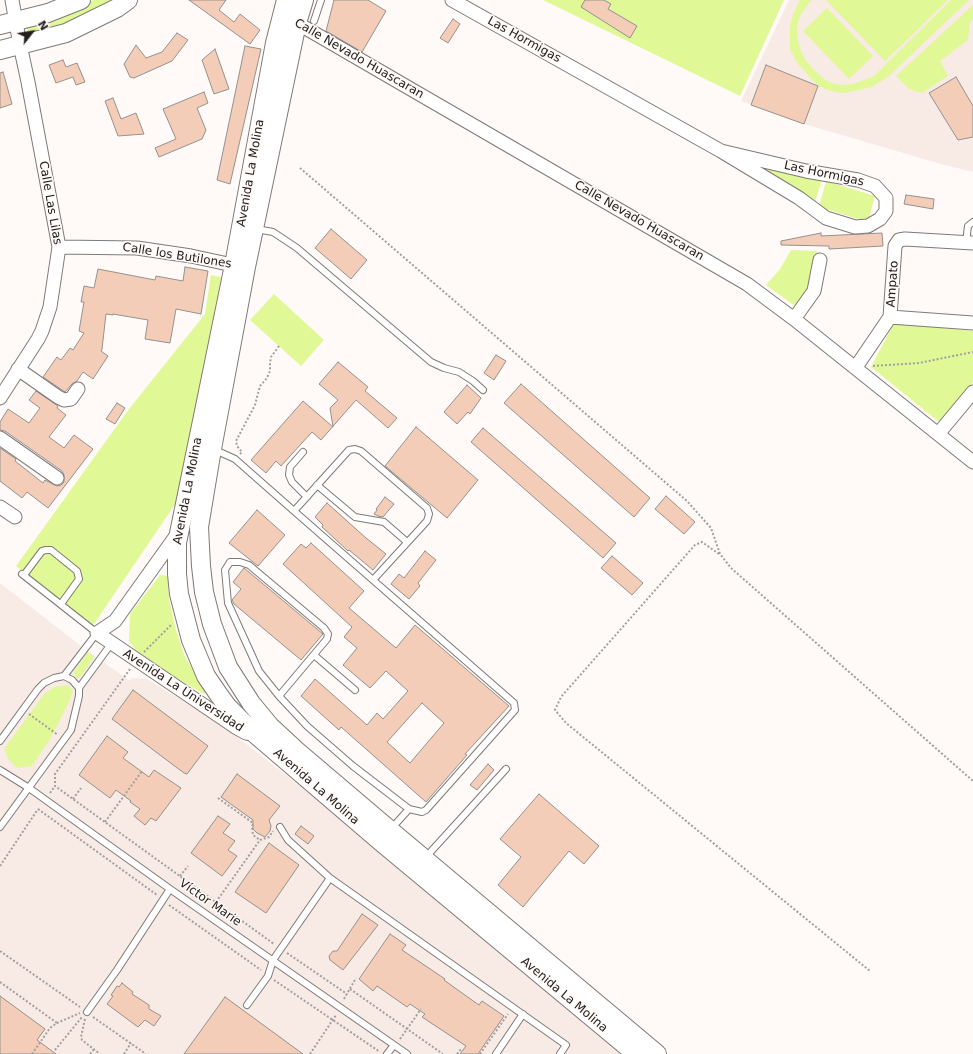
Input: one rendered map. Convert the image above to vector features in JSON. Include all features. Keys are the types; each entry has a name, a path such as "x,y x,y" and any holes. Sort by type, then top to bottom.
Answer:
{"main road":[{"path":"8,23 48,13 81,0"},
{"path":"0,50 66,33 117,8 128,0"},
{"name":"Avenida La Molina","path":"304,0 275,43 199,527 204,592 212,624 228,667 237,683 251,702 263,730 381,842 636,1054"},
{"name":"Avenida La Molina","path":"295,15 254,229 240,266 179,532 176,555 179,594 191,640 206,676 227,706 297,751 657,1054"},
{"path":"179,532 188,528 199,527"}],"street":[{"name":"Calle Las Lilas","path":"0,398 38,340 46,321 51,300 59,247 20,45 8,23 12,0"},
{"name":"Las Hormigas","path":"452,0 722,151 800,198 826,218 855,227 868,226 880,219 886,211 886,198 875,186 858,180 806,171 722,151"},
{"name":"Calle Nevado Huascaran","path":"295,15 747,284 856,367 973,462"},
{"name":"Ampato","path":"856,367 890,317 895,246 900,240 905,239 970,243"},
{"name":"Calle los Butilones","path":"59,247 137,248 191,256 240,266"},
{"path":"794,319 814,291 820,260"},
{"path":"890,317 973,323"},
{"path":"18,369 64,400 71,399 78,389"},
{"path":"938,434 973,392"},
{"path":"0,438 57,478"},
{"path":"0,507 15,517"},
{"path":"97,633 114,621 179,532"},
{"name":"Avenida La Universidad","path":"112,644 114,621"},
{"name":"Avenida La Universidad","path":"97,633 236,728 246,733 263,730"}],"lane":[{"path":"295,15 321,0"},
{"path":"970,243 968,226 973,222"},
{"path":"254,229 273,232 297,248 431,362 444,368 459,372 483,390"},
{"path":"212,449 236,460 514,703 515,710 426,810 422,812 409,810 353,766 307,726 279,696 259,671 228,603 225,570 230,562 240,562 249,565 324,628 328,634 327,639 279,696"},
{"path":"294,511 349,450 355,449 361,451 427,508 429,514 427,521 373,580"},
{"path":"303,452 290,467 289,475 292,482 307,497"},
{"path":"317,485 355,517 384,522 407,542"},
{"name":"Avenida La Universidad","path":"61,604 79,579 77,571 51,550 42,551 23,575 97,633"},
{"path":"64,676 97,633"},
{"path":"79,688 112,644"},
{"path":"314,655 354,690"},
{"path":"0,741 44,683 54,678 64,676 72,680 79,688 80,696 75,720 71,730 0,827"},
{"path":"424,859 506,769"},
{"name":"Víctor Marie","path":"0,770 29,788 170,889 407,1054"},
{"path":"390,830 409,810"},
{"path":"277,826 288,840 308,856 330,878 566,1045 560,1054"},
{"path":"247,1005 268,976 273,960 330,878"},
{"path":"87,1012 117,970 170,889"},
{"path":"496,1054 523,1014"},
{"path":"387,1054 395,1045"}],"path":[{"path":"300,168 686,501 712,528 720,554"},
{"path":"236,460 242,452 236,446 236,441 255,405 260,386 270,371 271,357 279,346"},
{"path":"856,367 920,363 973,352"},
{"path":"870,971 566,723 555,710 561,697 695,545 702,542 720,554 731,568 973,781"},
{"path":"50,793 55,786 55,774 136,660 183,613"},
{"path":"23,710 74,747"},
{"path":"105,822 142,771"},
{"path":"55,786 275,945"},
{"path":"73,799 81,788"},
{"path":"218,798 253,823 253,835 260,840"},
{"path":"0,866 38,809 158,896"},
{"path":"216,902 260,840 269,837 277,826"},
{"path":"180,876 188,866"},
{"path":"0,950 146,1054"},
{"path":"287,953 347,994"},
{"path":"342,1002 356,978"},
{"path":"0,982 57,1023"},
{"path":"350,989 443,1054"},
{"path":"395,1045 421,1009"},
{"path":"32,1054 50,1028 57,1023 87,1012"},
{"path":"87,1012 81,1037 84,1042 100,1054"},
{"path":"55,1050 87,1012"},
{"path":"480,1054 510,1012"},
{"path":"310,1054 337,1013"},
{"path":"124,1054 132,1043"},
{"path":"90,1054 94,1049"},
{"path":"458,1054 461,1049"}],"shaded area":[{"path":"789,0 973,0 973,172 804,124 741,101"},
{"path":"0,583 85,649 130,681 131,678 147,679 219,723 334,812 622,1054 0,1054"}],"green space":[{"path":"94,0 117,0 70,24 31,35 28,33 27,28 29,26"},
{"path":"543,0 784,0 740,96"},
{"path":"800,0 811,0 800,16 797,26 798,41 806,61 824,79 834,84 845,85 856,83 874,76 951,0 969,0 889,76 872,87 844,93 831,91 818,86 797,63 790,49 790,26 793,14"},
{"path":"826,0 948,0 885,61"},
{"path":"973,5 973,20 970,22 968,40 940,61 948,76 922,93 909,89 896,76"},
{"path":"827,8 873,56 849,79 803,31"},
{"path":"755,167 822,179 815,203"},
{"path":"826,181 875,196 868,222 819,207"},
{"path":"791,250 817,251 813,279 802,299 795,306 766,285 780,269"},
{"path":"211,275 224,278 182,494 92,627 16,566 129,409 205,314"},
{"path":"274,294 324,340 301,366 250,320"},
{"path":"894,323 973,331 973,382 939,422 871,367"},
{"path":"160,575 168,576 169,600 176,630 185,657 206,690 204,694 141,658 129,641 130,614"},
{"path":"88,652 94,657 81,676 77,678 74,675 75,670"},
{"path":"68,685 73,691 52,736 32,766 17,768 9,760 4,749 45,693 55,687"}],"building":[{"path":"189,0 226,0 219,10 234,22 240,14 260,30 250,44"},
{"path":"334,0 368,0 386,11 362,52 326,31"},
{"path":"585,0 604,0 611,4 608,9 637,26 630,38 581,7"},
{"path":"453,19 460,24 448,43 440,38"},
{"path":"177,33 188,40 172,61 134,78 130,77 124,64 136,45 146,58 162,52"},
{"path":"245,46 261,49 230,184 217,180"},
{"path":"215,49 229,89 214,94 202,60"},
{"path":"63,60 66,67 77,63 85,82 76,85 73,77 56,83 49,65"},
{"path":"766,65 818,86 804,124 751,105"},
{"path":"3,72 12,104 0,108 0,73"},
{"path":"956,77 973,106 973,137 958,140 929,93"},
{"path":"204,92 208,103 197,108 206,130 202,139 159,157 155,148 176,139 163,109"},
{"path":"113,98 121,119 136,113 144,134 118,136 105,101"},
{"path":"906,195 934,199 933,209 904,204"},
{"path":"331,229 367,260 351,279 315,248"},
{"path":"821,233 821,236 882,233 883,246 829,249 829,246 781,245 781,241"},
{"path":"185,267 208,271 201,314 176,309 170,343 145,339 148,320 106,314 101,351 108,356 93,379 83,372 77,381 65,392 43,377 57,357 61,360 70,348 73,350 84,333 79,331 84,302 81,302 84,286 94,288 98,269 155,280 156,276 183,281"},
{"path":"496,355 506,361 494,380 484,373"},
{"path":"338,362 368,387 365,391 397,418 388,428 356,400 333,426 330,408 338,400 319,384"},
{"path":"521,384 650,498 634,517 504,403"},
{"path":"467,385 481,398 470,414 468,412 457,424 444,412"},
{"path":"36,391 58,406 57,408 66,415 49,437 64,448 74,435 93,449 48,508 27,492 22,498 0,481 0,448 16,459 15,461 43,483 45,480 57,486 64,482 64,475 62,471 5,431 0,430 0,422 8,409 29,423 40,408 29,400"},
{"path":"303,401 333,427 321,440 312,432 281,466 276,461 266,473 251,460"},
{"path":"117,403 125,408 115,424 106,419"},
{"path":"416,427 478,480 447,518 385,466"},
{"path":"483,428 616,543 603,558 471,442"},
{"path":"666,496 695,522 684,534 655,509"},
{"path":"385,497 394,504 383,517 374,514 377,510 376,509"},
{"path":"327,503 386,554 373,570 349,550 348,551 322,527 323,525 315,517"},
{"path":"257,510 285,535 258,566 229,543"},
{"path":"311,543 364,591 349,608 396,648 415,625 509,706 465,754 467,755 426,802 341,727 339,730 301,696 315,679 367,725 377,713 383,719 408,691 386,671 370,688 343,665 357,648 344,637 352,627 283,564 301,544 306,548","holes":["422,703 444,723 410,763 387,742"]},
{"path":"425,551 436,560 418,583 420,586 409,599 391,584 399,574 404,578"},
{"path":"612,556 643,583 632,595 601,568"},
{"path":"244,568 323,634 301,660 234,604 232,600 241,589 233,582"},
{"path":"133,690 208,746 187,774 112,719"},
{"path":"107,736 128,752 123,758 149,777 154,770 181,788 156,821 151,818 145,825 134,816 140,809 130,802 131,801 116,790 110,798 79,775"},
{"path":"488,764 494,770 477,790 470,785"},
{"path":"237,774 280,806 269,820 271,826 270,831 265,837 253,829 253,820 221,797"},
{"path":"539,794 599,846 584,864 569,851 523,907 498,885 521,857 500,839"},
{"path":"218,816 230,824 223,833 235,841 228,850 237,856 222,876 191,853"},
{"path":"301,826 314,836 308,844 295,834"},
{"path":"269,843 299,865 266,913 235,892"},
{"path":"362,914 378,925 343,970 330,960 329,956 333,951 337,951"},
{"path":"390,934 406,945 402,950 445,979 444,980 479,1005 482,1001 504,1016 478,1054 460,1054 466,1046 422,1017 425,1014 410,1004 407,1007 377,986 373,991 359,979"},
{"path":"122,983 133,992 132,994 149,1005 149,1009 161,1016 154,1026 145,1020 138,1027 107,1004 113,996 111,995 117,986 119,987"},
{"path":"0,996 45,1029 37,1040 56,1054 0,1054"},
{"path":"225,997 303,1054 184,1054"}]}
